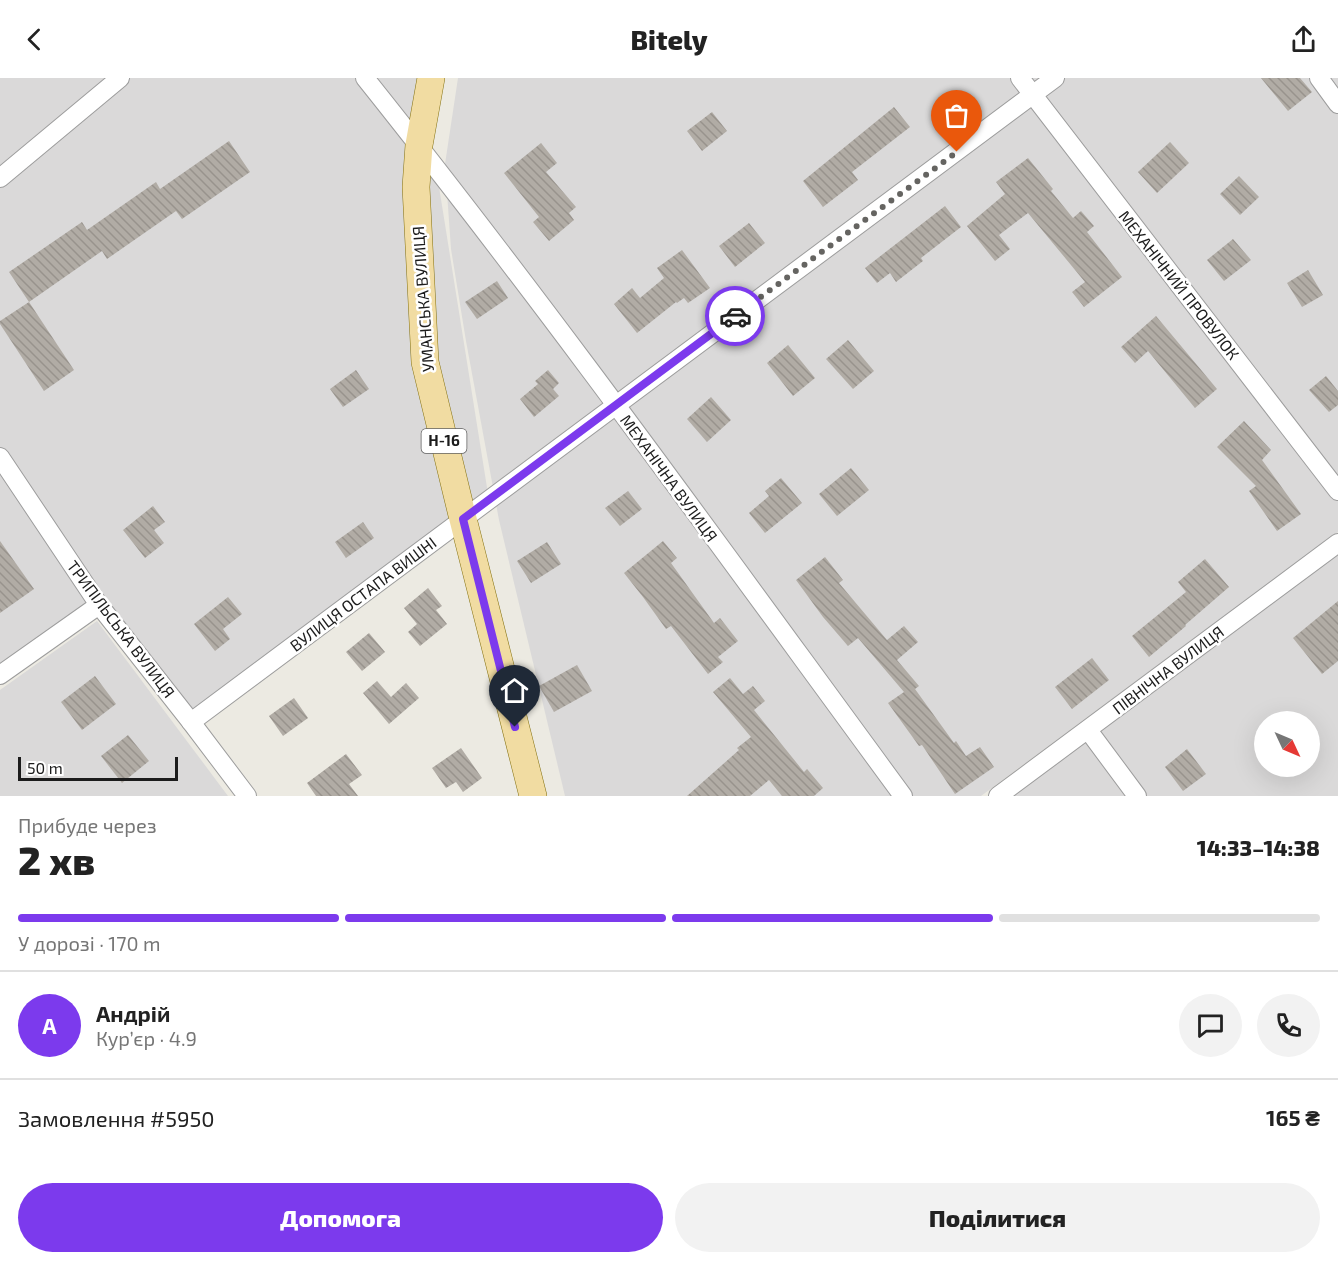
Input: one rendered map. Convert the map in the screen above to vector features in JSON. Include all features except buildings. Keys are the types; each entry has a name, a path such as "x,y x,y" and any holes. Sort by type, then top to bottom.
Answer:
{"main road":[{"name":"УМАНСЬКА ВУЛИЦЯ","path":"431,78 419,145 416,186 425,362 533,796"}],"street":[{"path":"0,178 120,78"},
{"name":"МЕХАНІЧНА ВУЛИЦЯ","path":"365,78 419,145 615,405 903,796"},
{"name":"МЕХАНІЧНИЙ ПРОВУЛОК","path":"1020,78 1338,491"},
{"name":"ВУЛИЦЯ ОСТАПА ВИШНІ","path":"191,722 1055,78"},
{"path":"1318,78 1338,104"},
{"name":"ТРИПІЛЬСЬКА ВУЛИЦЯ","path":"0,457 99,605 247,796"},
{"name":"ПІВНІЧНА ВУЛИЦЯ","path":"998,796 1338,543"},
{"path":"0,675 99,605"},
{"path":"1088,730 1137,796"}],"shaded area":[{"path":"0,78 431,78 419,145 436,168 489,500 191,722 99,605 0,675"},
{"path":"458,78 1338,78 1338,532 981,796 565,796 499,520 451,249 445,164"},
{"path":"1338,543 1338,796 998,796"},
{"path":"97,621 228,796 0,796 0,690"}],"way so far":[{"path":"735,316 957,152"}],"route":[{"path":"515,727 463,519 735,316"}]}
